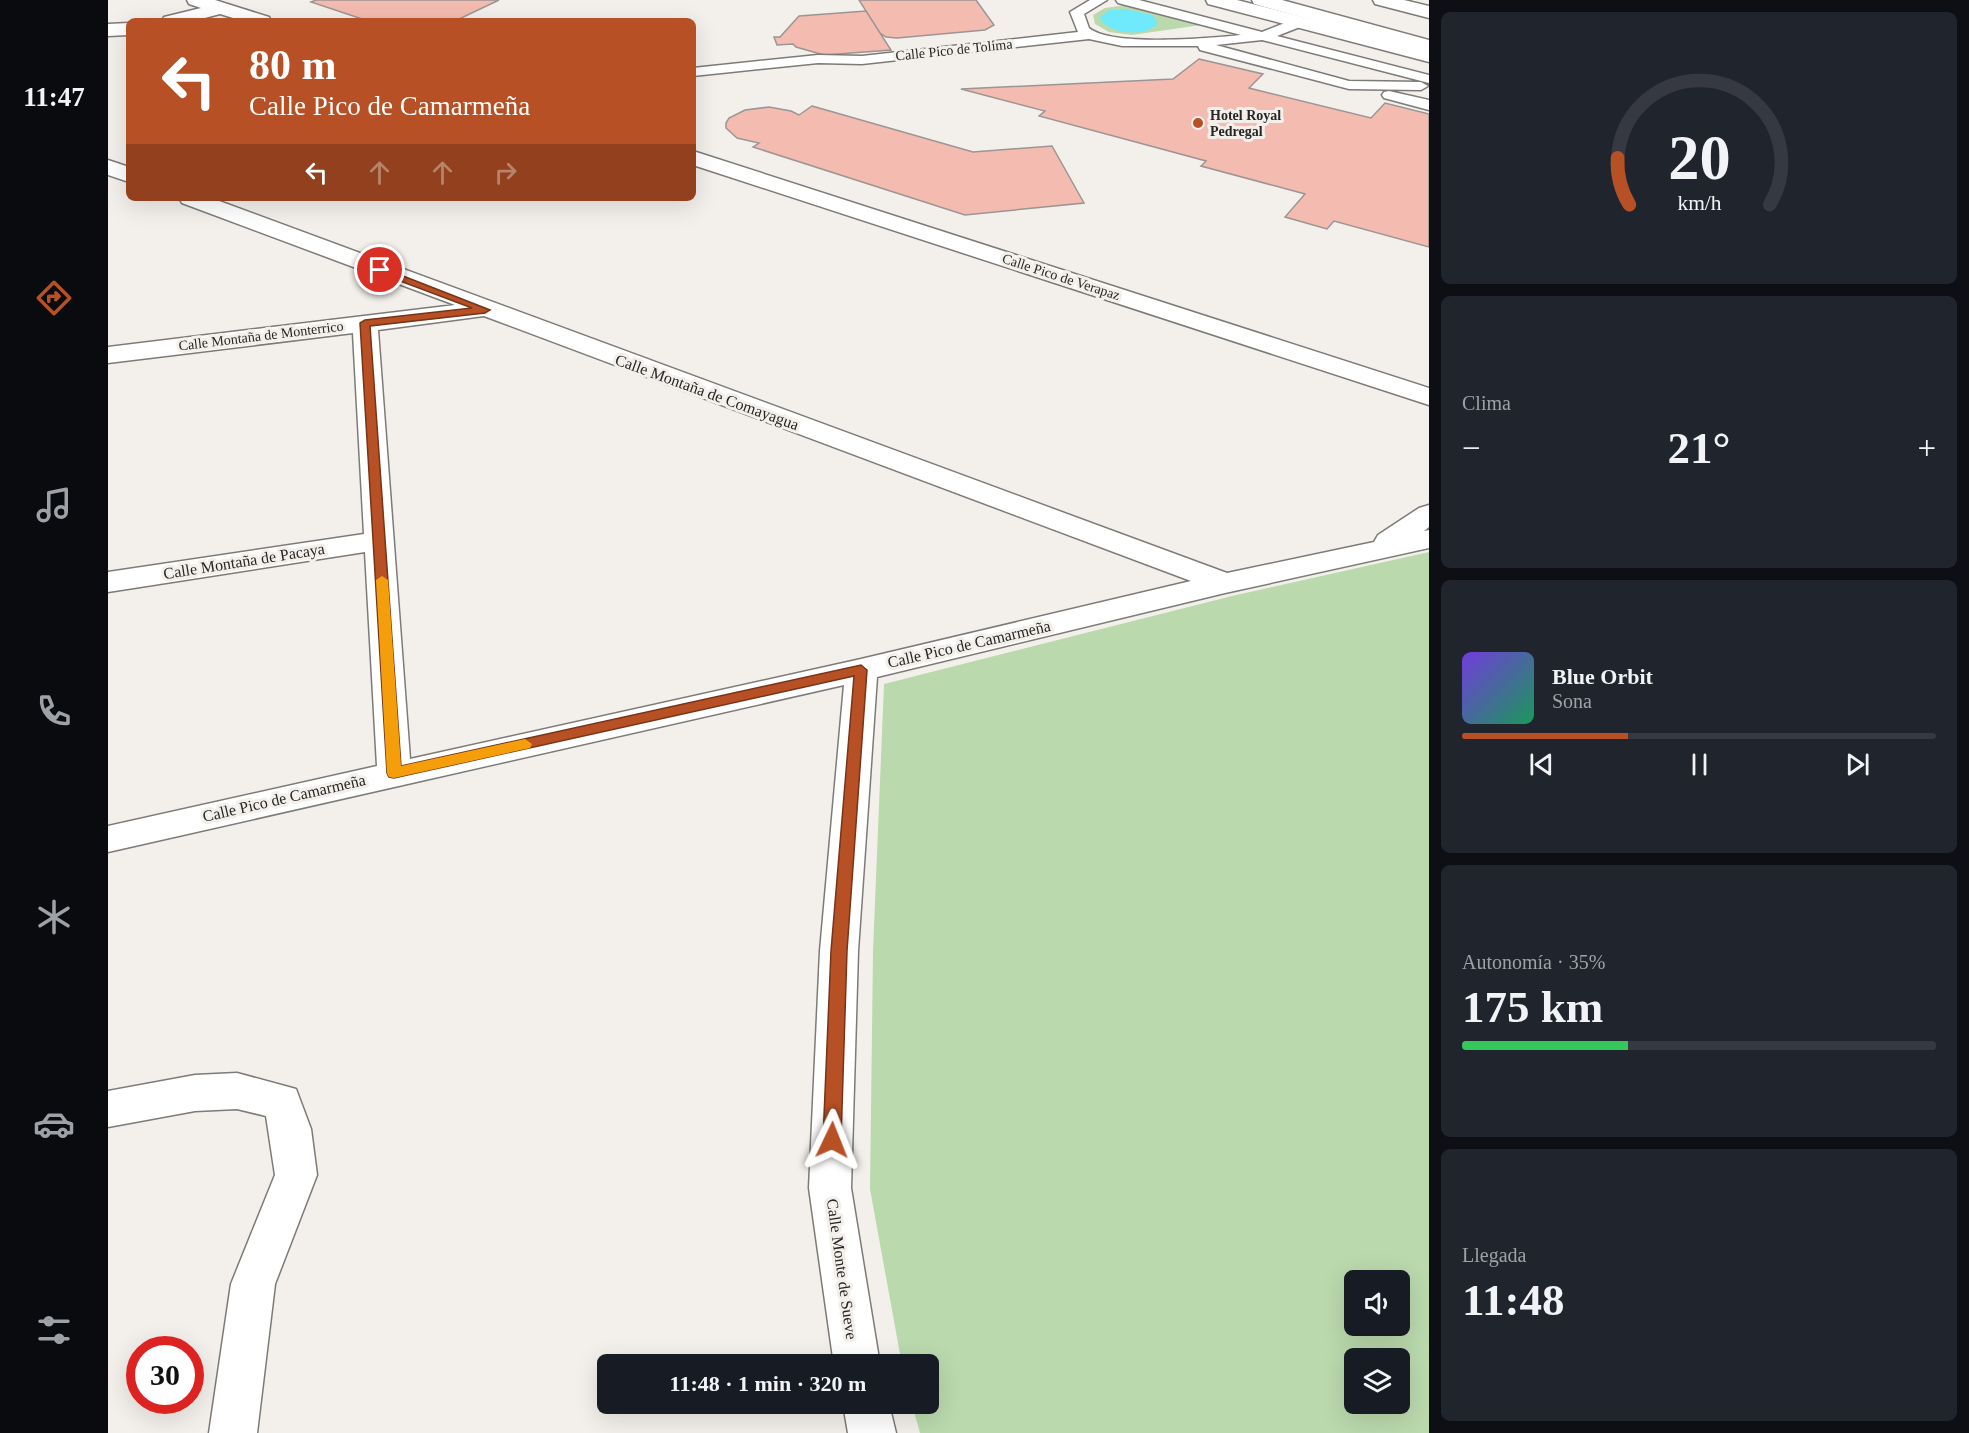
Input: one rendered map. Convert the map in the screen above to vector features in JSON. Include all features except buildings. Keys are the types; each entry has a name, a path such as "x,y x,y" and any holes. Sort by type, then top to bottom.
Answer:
{"main road":[{"path":"196,0 253,18"},
{"path":"1215,0 1429,56"},
{"path":"1261,0 1429,46"},
{"path":"1273,0 1399,25"},
{"path":"1292,0 1429,33"},
{"path":"1382,0 1429,12"},
{"path":"1419,0 1429,3"},
{"path":"1363,6 1429,23"},
{"path":"183,18 221,8"},
{"path":"108,30 126,29"},
{"name":"Calle Pico de Verapaz","path":"696,159 1429,397"},
{"path":"108,167 126,174"},
{"name":"Calle Montaña de Comayagua","path":"198,201 485,310 1225,583"},
{"name":"Calle Montaña de Monterrico","path":"108,355 485,310"},
{"path":"365,323 394,773"},
{"name":"Calle Pico de Camarmeña","path":"1373,550 1406,531 1429,514"},
{"name":"Calle Pico de Camarmeña","path":"108,839 861,670 1225,583 1429,539"},
{"name":"Calle Montaña de Pacaya","path":"108,582 379,541"},
{"name":"Calle Monte de Sueve","path":"855,1354 830,1188 839,951 861,670"},
{"path":"108,1109 195,1093 237,1091 282,1102 290,1129 296,1175 253,1284 233,1433"},
{"path":"868,1414 872,1433"}],"lane":[{"path":"1090,35 1079,25 1077,12 1100,0"},
{"path":"1123,0 1429,79"},
{"path":"1189,43 1260,36 1300,22"},
{"name":"Calle Pico de Tolima","path":"696,72 818,59 862,60 1090,35 1133,42 1189,43"},
{"path":"1189,43 1429,105"},
{"path":"696,82 823,69 862,60"},
{"path":"1349,85 1429,86"}],"green space":[{"path":"1126,5 1148,9 1201,25 1132,35 1109,32 1095,24 1093,15 1105,8"},
{"path":"1429,552 1429,1433 920,1433 915,1414 939,1414 939,1354 900,1354 870,1189 873,951 884,684 1232,596"}],"water":[{"path":"1126,9 1152,15 1158,23 1145,31 1128,32 1112,28 1100,19 1110,10"}],"slow traffic":[{"path":"382,580 394,773 525,744"}],"place":[{"name":"Hotel Royal Pedregal","path":"1198,123"}],"route":[{"path":"380,270 485,310 365,323 394,773 861,670 839,951 832,1140"}]}
